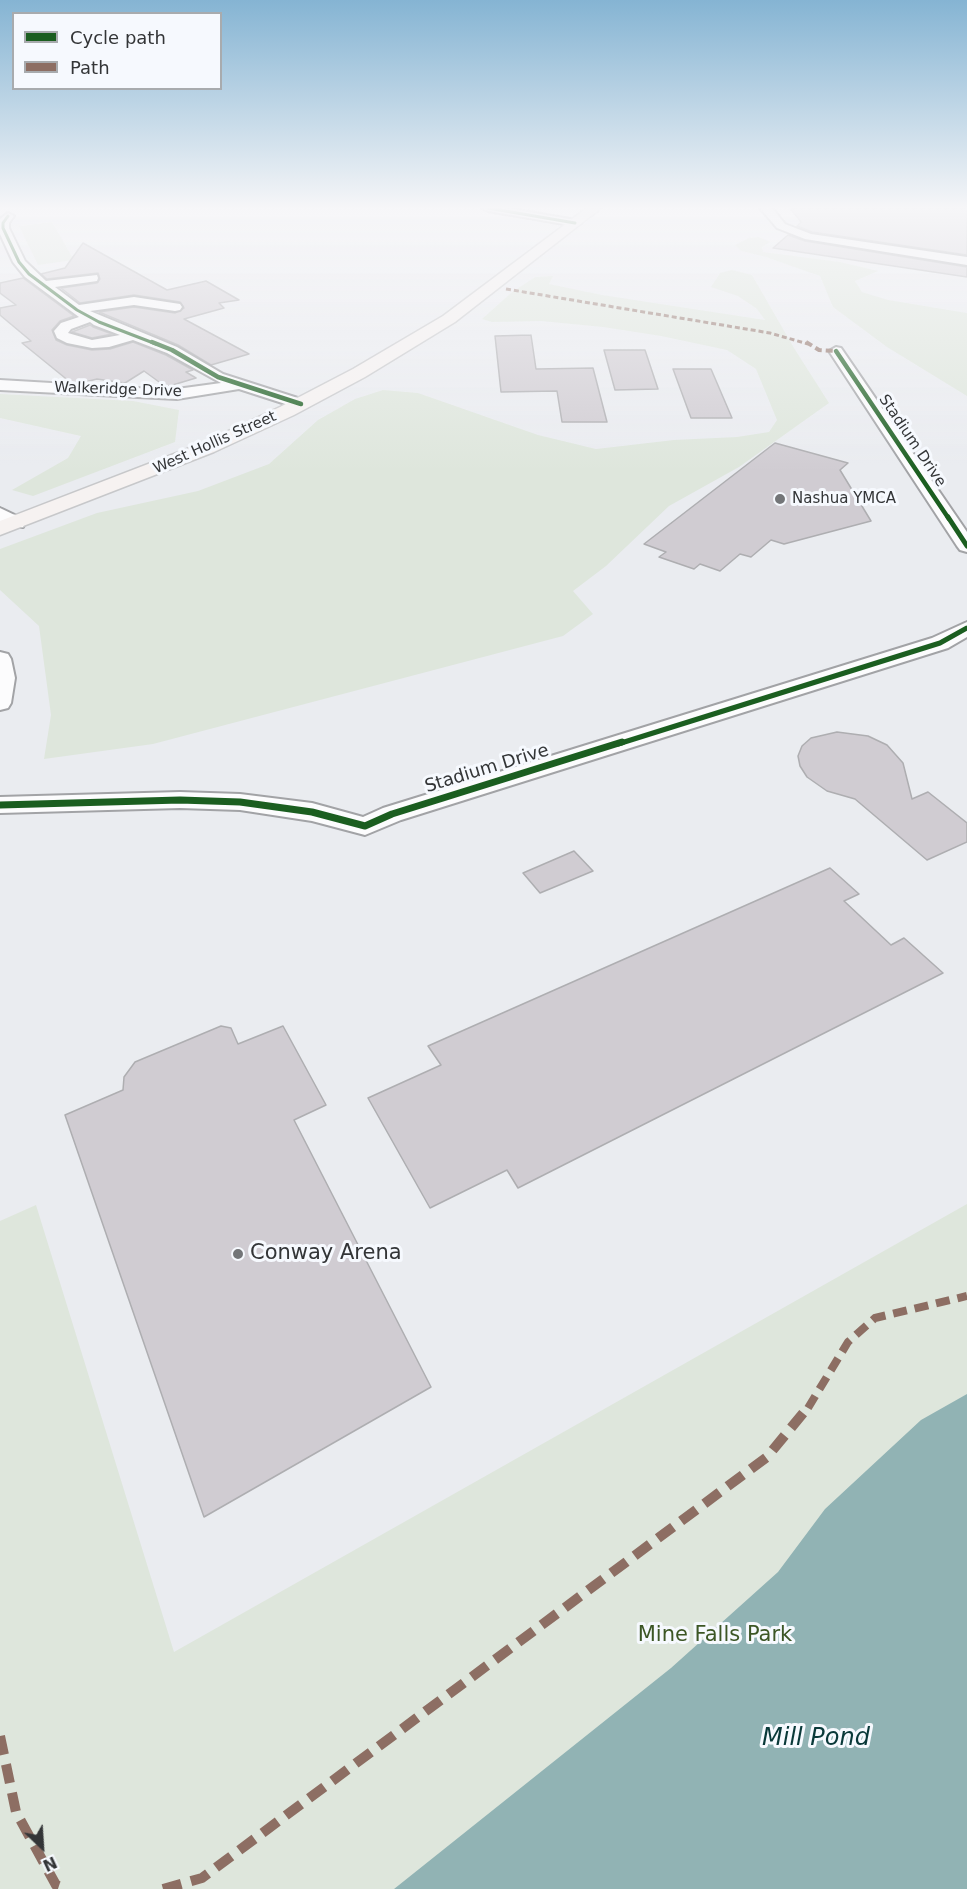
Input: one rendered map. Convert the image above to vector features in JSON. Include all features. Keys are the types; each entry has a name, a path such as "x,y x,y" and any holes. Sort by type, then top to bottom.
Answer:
{"main road":[{"name":"West Hollis Street","path":"8,526 207,448 294,407 434,330 481,296"}],"street":[{"path":"58,296 83,314 182,354 246,392 294,407"},
{"path":"134,335 109,343 92,344 72,340 62,335 61,331 83,314 105,304 135,301 175,307"},
{"name":"Stadium Drive","path":"836,351 967,546"},
{"name":"Walkeridge Drive","path":"0,385 177,394 236,385"},
{"path":"0,513 8,526"},
{"name":"Stadium Drive","path":"0,805 213,800 273,805 365,826 392,814 940,643 967,628"},
{"path":"0,659 4,678 0,703"}],"green space":[{"path":"507,296 610,296 765,320 757,309 738,296 764,296 829,403 739,467 669,506 606,566 573,591 593,614 563,636 153,744 44,759 51,715 39,626 0,590 0,549 97,513 198,491 269,464 318,420 355,399 383,390 418,393 538,435 596,449 674,440 737,437 769,432 777,420 756,369 727,350 603,327 541,321 492,322 482,319"},
{"path":"828,296 875,296 967,313 967,396 887,347 833,307"},
{"path":"0,394 133,401 179,410 175,442 33,496 12,490 68,458 81,436 0,418"},
{"name":"Mine Falls Park","path":"967,1204 967,1889 0,1889 0,1221 36,1205 174,1652"}],"water":[{"name":"Mill Pond","path":"967,1394 967,1889 394,1889 671,1668 778,1572 825,1509 921,1420"}],"building":[{"path":"4,296 47,296 74,316 60,321 52,330 56,340 67,345 92,350 110,349 133,342 166,355 193,370 186,372 196,378 166,387 144,371 125,383 97,379 81,383 70,382 22,343 31,341 0,315 0,308 16,305"},
{"path":"71,296 126,296 80,303"},
{"path":"142,296 232,296 239,300 219,303 224,308 184,319 249,354 211,365 178,345 99,312 134,307 175,313 184,308 180,302"},
{"path":"90,325 112,334 92,338 72,332"},
{"path":"531,335 536,369 593,368 607,422 562,422 557,391 501,392 495,336"},
{"path":"604,350 645,350 658,389 615,390"},
{"path":"673,369 711,369 732,418 691,418"},
{"name":"Nashua YMCA","path":"775,443 848,463 840,470 871,521 784,544 771,540 751,557 740,554 720,571 700,564 694,569 659,557 666,552 644,544"},
{"path":"837,732 868,736 887,745 903,763 912,799 928,792 967,823 967,842 927,860 855,799 827,791 807,777 800,766 798,756 802,746 811,738"},
{"path":"574,851 593,871 540,893 523,873"},
{"path":"830,868 859,894 844,901 891,945 904,938 943,973 518,1188 507,1170 430,1208 368,1098 441,1065 428,1046"},
{"name":"Conway Arena","path":"221,1026 231,1028 238,1044 283,1026 326,1105 294,1120 431,1387 204,1517 65,1115 123,1090 124,1077 135,1062"}],"marked path":[{"path":"549,296 770,333 805,342 819,350 836,351"},
{"path":"163,1889 202,1878 767,1457 804,1415 848,1342 875,1318 967,1296"},
{"path":"0,1736 16,1812 56,1885 68,1889"}],"cycle path":[{"path":"59,296 99,322 172,350 218,377 301,404"},
{"path":"836,351 967,546"},
{"path":"0,805 180,800 240,802 312,812 365,826 392,814 940,643 967,628"}],"place":[{"name":"Nashua YMCA","path":"780,499"},
{"name":"Conway Arena","path":"238,1254"}]}
